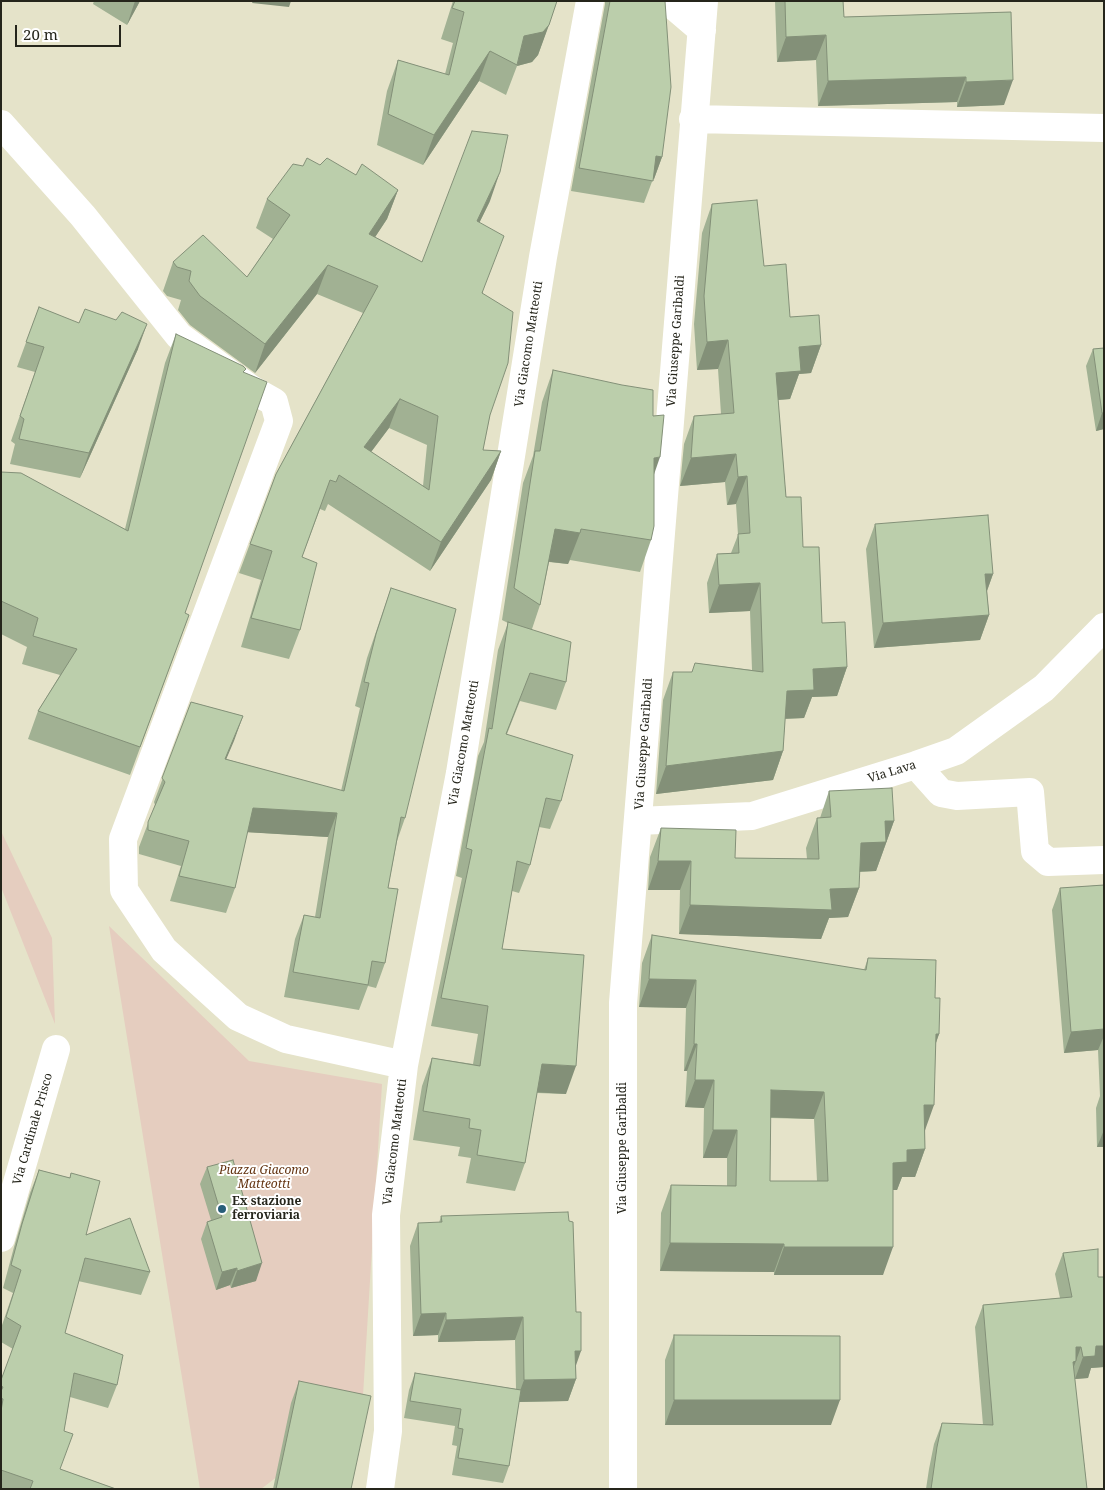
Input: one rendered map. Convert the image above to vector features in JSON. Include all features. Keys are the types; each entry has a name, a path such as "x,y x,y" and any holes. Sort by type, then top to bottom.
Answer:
{"street":[{"name":"Via Giacomo Matteotti","path":"380,1489 388,1431 386,1214 404,1065 460,774 543,258 590,1"},
{"path":"668,1 702,30"},
{"name":"Via Giuseppe Garibaldi","path":"622,1489 623,1003 704,1"},
{"path":"693,119 1104,128"},
{"path":"1,124 83,216 179,336 251,389 274,402 279,421 123,839 124,890 164,950 238,1017 286,1039 404,1065"},
{"name":"Via Lava","path":"638,821 752,816 956,751 1044,688 1104,627"},
{"path":"916,765 941,793 957,796 1030,792 1035,850 1048,862 1104,860"},
{"name":"Via Cardinale Prisco","path":"1,1238 56,1049"}],"green space":[{"path":"1,831 52,938 55,1024 1,887"},
{"name":"Piazza Giacomo Matteotti","path":"109,926 249,1061 382,1084 362,1412 261,1489 200,1489"}],"building":[{"path":"455,1 557,1 549,25 543,32 524,36 517,65 490,51 434,135 388,114 398,60 449,75 464,12 452,8"},
{"path":"610,1 665,1 671,87 662,157 656,156 653,181 579,168"},
{"path":"785,1 843,1 844,17 1011,12 1013,80 966,82 966,77 828,81 826,35 786,37"},
{"path":"472,131 508,135 500,172 477,221 504,236 482,293 513,312 508,363 490,415 483,450 501,451 441,542 339,475 336,482 330,480 302,557 317,563 300,630 251,618 272,551 250,544 276,474 378,286 328,265 265,344 200,296 189,281 191,271 177,267 173,262 203,235 247,277 290,215 267,199 293,164 303,166 307,158 320,165 327,158 356,175 362,164 398,190 369,234 422,262","holes":["400,399 438,416 429,490 364,447"]},
{"path":"757,200 764,266 786,264 790,317 819,315 821,345 799,347 801,371 776,373 786,497 801,497 803,547 819,547 822,623 845,622 847,667 813,669 814,690 787,691 783,751 666,766 673,672 692,672 695,663 763,672 760,583 719,585 717,554 739,553 738,534 750,533 747,476 738,477 736,454 691,458 694,416 734,413 728,340 707,342 704,296 712,204"},
{"path":"39,307 79,323 85,309 116,320 122,312 147,324 89,453 19,439 24,419 20,416 44,347 26,342"},
{"path":"176,334 243,366 246,369 243,372 267,382 185,613 189,615 140,747 38,711 77,649 33,636 38,618 1,601 1,472 21,473 128,531"},
{"path":"1104,348 1104,413 1102,413 1093,349"},
{"path":"553,370 653,390 653,416 664,415 660,457 654,458 654,526 651,540 581,529 580,533 555,529 540,605 514,588 535,451 540,451"},
{"path":"988,515 993,574 985,574 989,615 883,623 875,524"},
{"path":"391,588 456,609 405,818 401,817 388,888 398,889 385,963 372,961 368,985 293,972 304,915 320,918 337,813 253,808 235,888 179,876 189,841 148,830 148,822 165,782 162,778 191,702 243,716 225,759 344,791 369,683 364,682 376,634"},
{"path":"508,622 571,642 566,682 530,673 506,734 573,755 561,801 546,798 530,865 517,861 502,949 584,955 576,1066 542,1064 525,1163 477,1155 481,1130 469,1128 470,1119 423,1111 432,1058 480,1066 488,1006 441,998 472,850 466,848 489,728 492,729"},
{"path":"892,788 894,821 885,821 886,842 861,843 859,888 830,889 832,910 690,905 691,861 658,861 661,828 736,830 735,858 819,859 817,818 831,817 829,791"},
{"path":"1104,885 1104,1029 1071,1032 1060,888"},
{"path":"652,935 866,970 868,958 936,960 935,998 940,998 939,1034 936,1034 934,1105 924,1105 925,1149 907,1150 907,1162 893,1163 893,1247 784,1247 784,1244 670,1243 671,1185 736,1186 737,1130 713,1130 714,1080 695,1080 697,1044 694,1044 696,980 649,979","holes":["771,1090 824,1092 828,1181 770,1181"]},
{"path":"233,1160 262,1263 237,1271 237,1268 222,1272 207,1222 222,1217 207,1167"},
{"path":"39,1170 70,1178 71,1173 100,1181 86,1235 130,1218 150,1272 85,1258 65,1333 123,1355 117,1385 74,1373 64,1431 73,1434 60,1469 116,1489 30,1489 33,1481 1,1470 1,1411 3,1399 1,1398 1,1391 3,1387 1,1386 1,1380 21,1326 6,1317 21,1270 11,1265"},
{"path":"568,1212 569,1221 573,1222 576,1312 581,1312 581,1351 575,1351 576,1379 524,1380 523,1317 446,1320 446,1313 421,1314 418,1223 442,1222 441,1216"},
{"path":"1098,1249 1098,1277 1104,1277 1104,1346 1096,1346 1095,1356 1083,1357 1081,1347 1076,1347 1076,1361 1073,1362 1087,1489 931,1489 942,1423 993,1425 983,1305 1072,1297 1063,1253"},
{"path":"674,1335 840,1336 840,1400 674,1400"},
{"path":"415,1373 521,1390 509,1466 458,1458 463,1429 458,1428 461,1409 410,1401"},
{"path":"299,1381 371,1396 351,1489 276,1489"}],"place":[{"name":"Ex stazione ferroviaria","path":"222,1209"}]}
